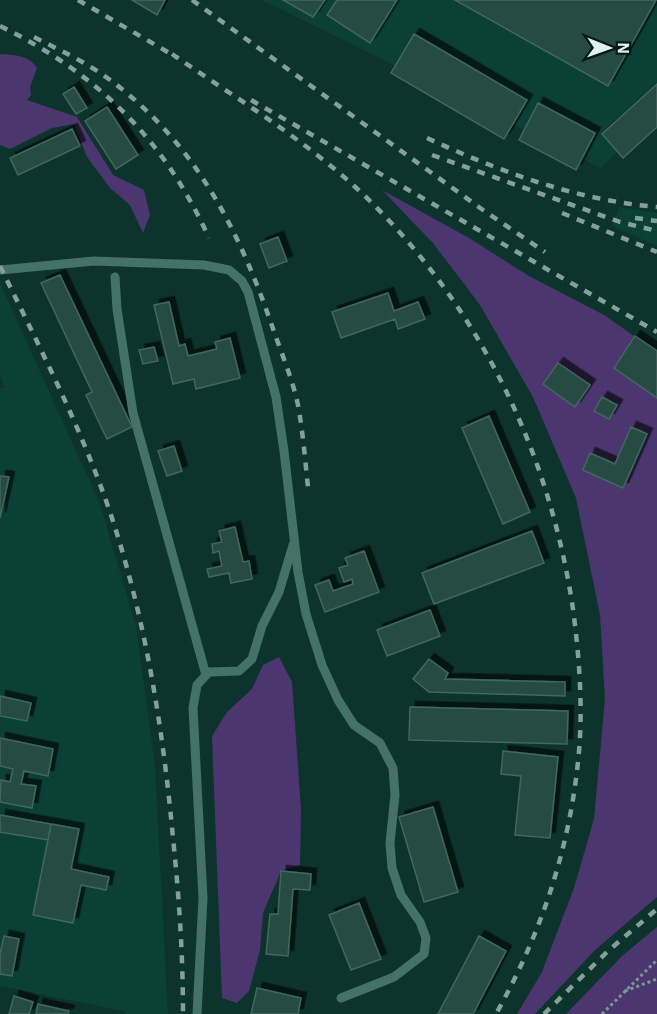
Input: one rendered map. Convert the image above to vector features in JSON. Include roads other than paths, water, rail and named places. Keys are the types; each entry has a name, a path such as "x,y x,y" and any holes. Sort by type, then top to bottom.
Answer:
{"lane":[{"path":"0,270 94,261 220,267 237,275 248,292 276,397 304,603 322,665 330,684 354,725 380,743 393,768 395,795 390,843 392,868 401,895 420,922 426,938 424,954 394,977 340,998"},
{"path":"115,277 117,309 133,413 206,675"},
{"path":"197,1014 203,898 193,708 197,685 209,672 239,671 252,659 262,626 279,592 294,542"}],"railway":[{"path":"78,0 178,58"},
{"path":"192,0 483,210 545,252"},
{"path":"0,26 68,65 124,113 149,140 171,170 191,202 209,238"},
{"path":"34,37 98,71 136,101 187,156 208,186 243,252 289,374 300,415 308,487"},
{"path":"172,54 276,124 326,162 372,203 412,246 447,292 478,340 506,390 529,442 548,496 573,609 580,680 579,751 569,820 552,887 527,952 496,1014"},
{"path":"251,100 657,332"},
{"path":"427,138 539,183 597,198 657,207"},
{"path":"432,155 620,222 657,231"},
{"path":"562,213 657,252"},
{"path":"635,218 657,221"},
{"path":"0,266 60,390 101,486 124,557 144,636 169,797 180,926 183,1014"},
{"path":"544,1014 608,951 657,909"}]}
